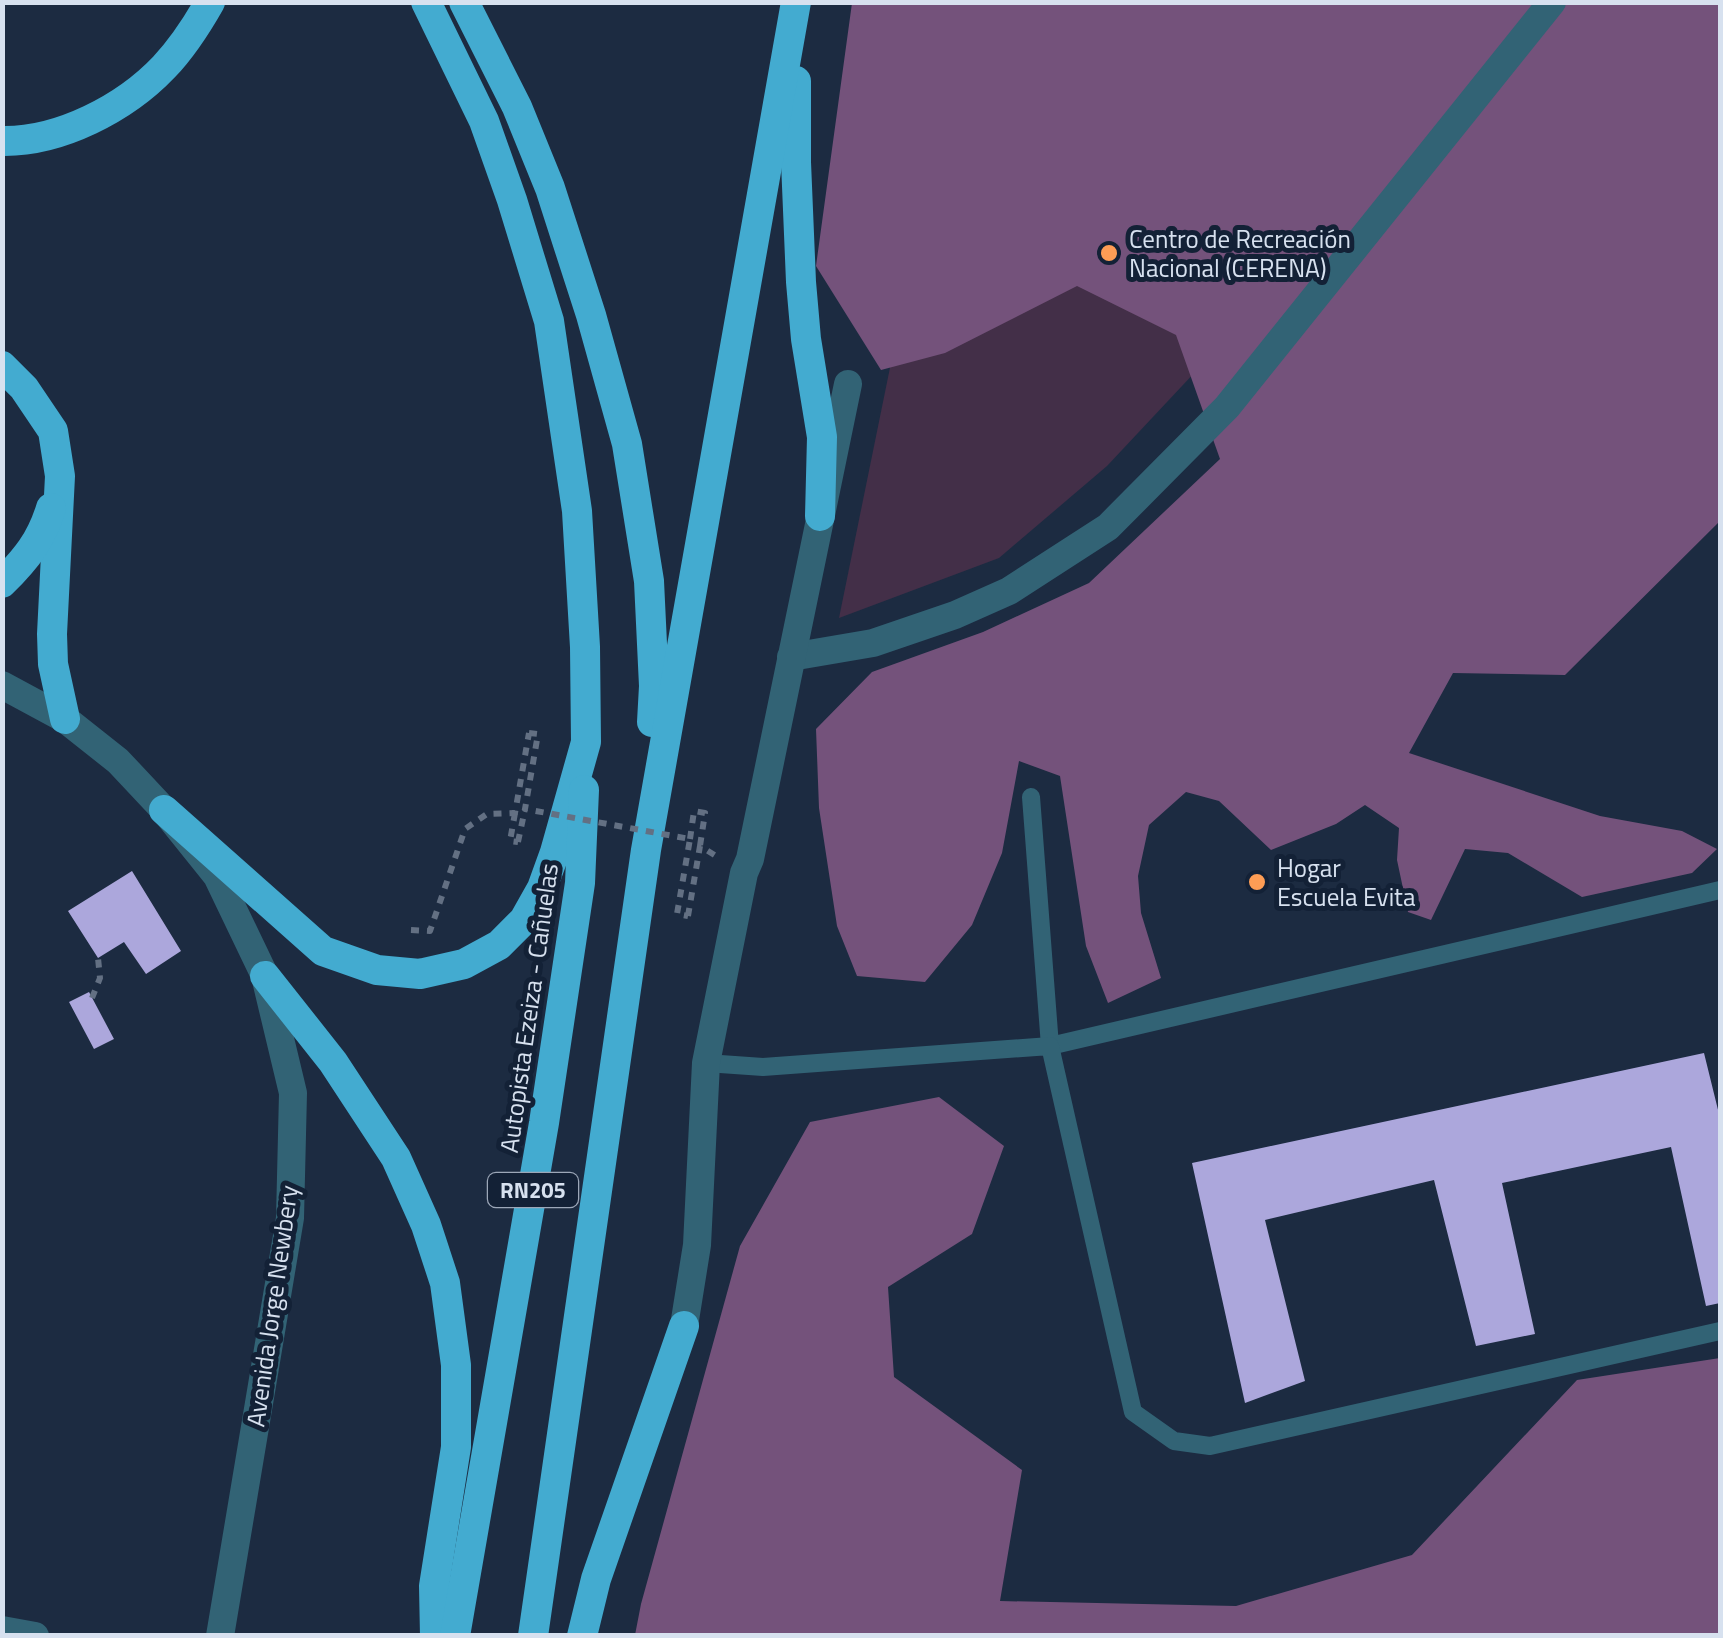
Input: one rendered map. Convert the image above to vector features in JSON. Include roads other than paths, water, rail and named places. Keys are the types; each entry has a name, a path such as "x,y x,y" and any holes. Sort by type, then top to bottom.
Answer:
{"highway":[{"path":"2,141 42,137 64,130 133,94 164,67 210,2"},
{"path":"164,810 323,951 377,970 420,974 464,964 499,945 524,920 542,888 586,742 586,647 577,511 549,321 484,121 426,2"},
{"path":"464,2 517,107 550,188 627,444 649,581 654,686 646,850"},
{"path":"646,850 796,2"},
{"path":"796,2 796,162 806,339 822,437 820,516"},
{"path":"2,366 24,388 53,431 60,476 53,664 66,718"},
{"path":"2,583 26,560 44,530 60,476"},
{"name":"Autopista Ezeiza - Cañuelas","path":"455,1636 544,1123 580,883 586,742"},
{"name":"RN205","path":"533,1636 646,850"},
{"path":"265,976 333,1062 396,1158 426,1224 445,1284 456,1365 456,1447 434,1586 436,1636"},
{"path":"582,1636 596,1579 684,1326"}],"street":[{"path":"791,656 873,642 954,615 1009,590 1108,526 1227,408 1552,2"},
{"path":"684,1326 697,1245 706,1063 848,384"},
{"name":"Avenida Jorge Newbery","path":"2,685 66,718 118,761 217,876 265,976 293,1092 290,1218 220,1636"},
{"path":"2,1630 35,1636"}],"lane":[{"path":"1032,797 1050,1046 1133,1412 1174,1441 1210,1446 1720,1331"},
{"path":"706,1063 763,1067 1050,1046 1720,890"}],"place":[{"name":"Centro de Recreación Nacional (CERENA)","path":"1109,253"},
{"name":"Hogar Escuela Evita","path":"1257,882"}]}
